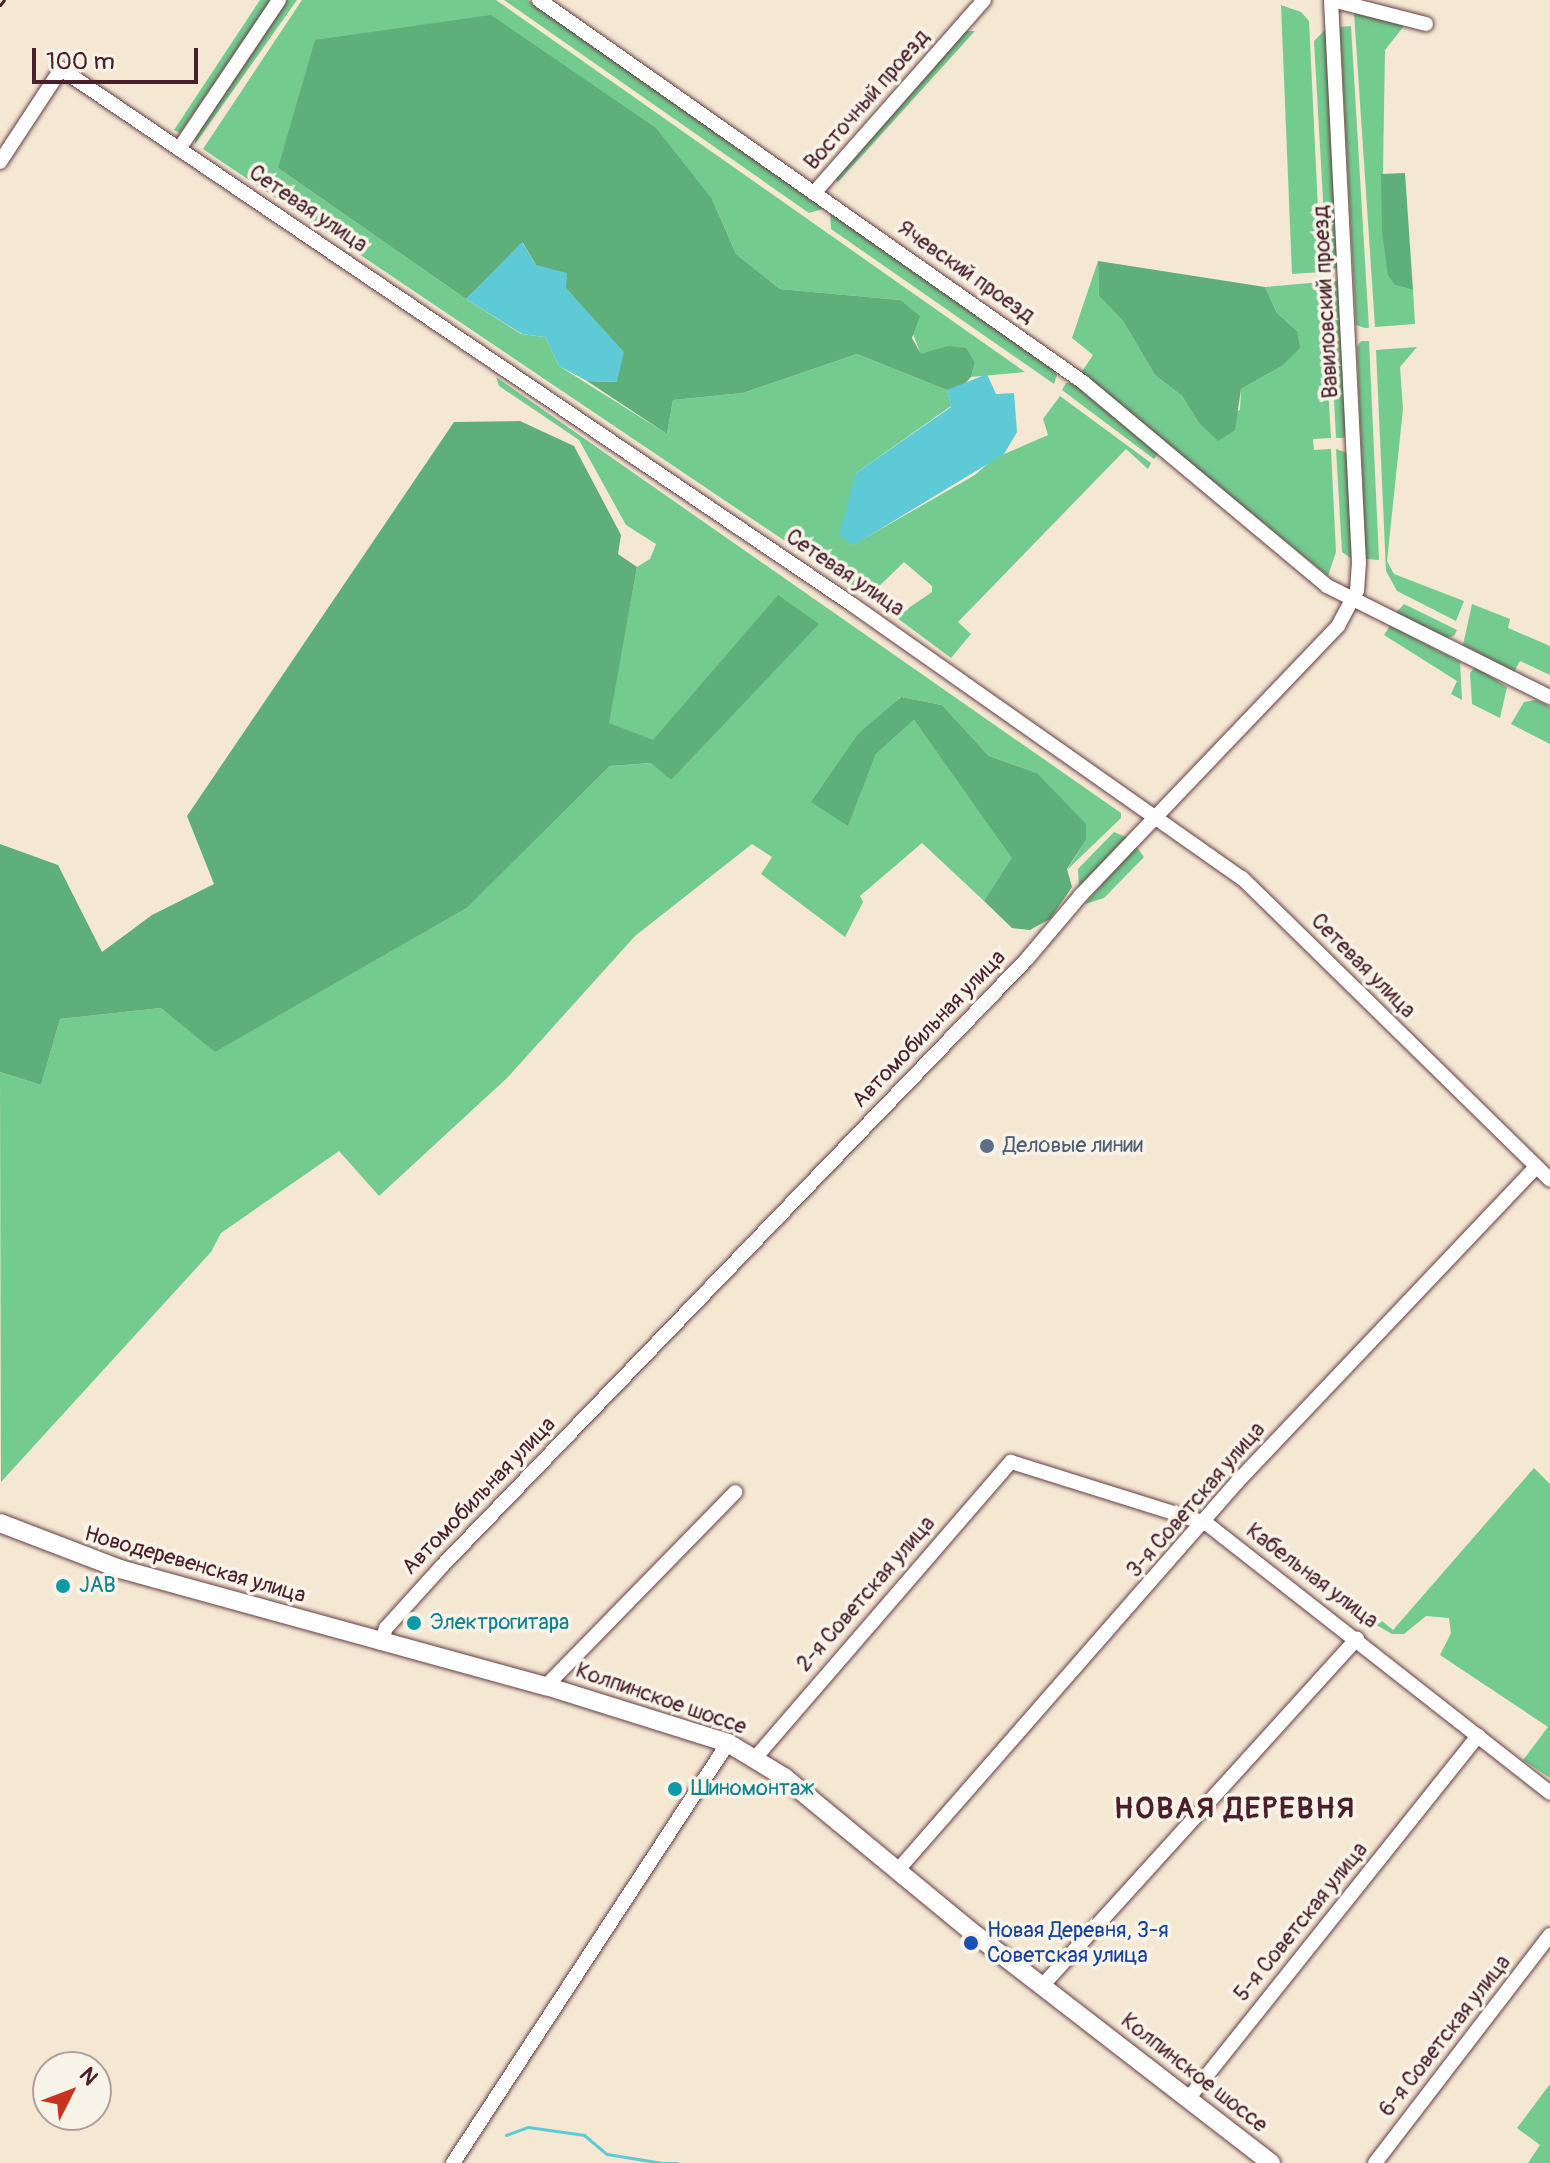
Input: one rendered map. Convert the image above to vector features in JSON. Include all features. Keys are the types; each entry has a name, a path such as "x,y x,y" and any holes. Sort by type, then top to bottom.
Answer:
{"main road":[{"name":"Новодеревенская улица","path":"0,1523 71,1554 381,1643"},
{"name":"Колпинское шоссе","path":"381,1643 546,1686 728,1743 756,1757 1042,1986 1271,2163"}],"street":[{"path":"179,149 279,0"},
{"name":"Ячевский проезд","path":"539,0 1083,382 1327,586 1353,600"},
{"name":"Восточный проезд","path":"814,193 984,0"},
{"path":"1332,0 1426,24"},
{"name":"Вавиловский проезд","path":"1332,0 1359,563 1353,600"},
{"name":"Сетевая улица","path":"0,162 61,69 860,609 1255,890 1550,1180"},
{"path":"1353,600 1550,697"},
{"name":"Автомобильная улица","path":"381,1643 386,1628 443,1565 1027,959 1338,626 1353,600"},
{"name":"3-я Советская улица","path":"897,1871 1206,1523 1238,1481 1536,1167"},
{"name":"Кабельная улица","path":"1011,1462 1206,1523 1357,1638 1550,1793"},
{"name":"2-я Советская улица","path":"756,1757 1011,1462"},
{"path":"546,1686 735,1492"},
{"path":"1042,1986 1357,1638"},
{"name":"5-я Советская улица","path":"1188,2099 1478,1736"},
{"path":"453,2163 728,1743"},
{"name":"6-я Советская улица","path":"1375,2163 1550,1935"}],"green space":[{"path":"260,0 271,0 180,133 174,130"},
{"path":"286,0 297,0 195,144 195,137"},
{"path":"302,0 496,0 1025,372 971,377 975,363 947,346 921,355 900,300 780,289 736,254 712,199 278,168 521,334 545,337 559,366 667,434 673,400 743,393 857,354 947,390 951,406 856,473 853,545 975,475 993,459 1048,435 1043,419 1060,396 1151,463 1148,469 1126,449 958,622 971,634 951,658 881,606 904,611 932,592 932,586 904,562 868,597 203,149"},
{"path":"504,0 528,0 826,208 809,213"},
{"path":"1281,5 1301,12 1309,21 1321,272 1292,274"},
{"path":"1354,13 1404,26 1385,50 1382,232 1395,285 1413,290 1415,324 1375,327"},
{"path":"491,15 656,128 712,199 736,254 780,289 900,300 920,316 912,338 921,354 947,346 966,348 975,363 971,377 961,388 947,390 857,354 743,393 673,400 667,434 587,381 617,382 592,319 566,288 536,265 523,243 466,299 278,168 315,40"},
{"path":"1351,26 1369,328 1356,325 1340,27"},
{"path":"1327,28 1338,268 1327,270 1314,41"},
{"path":"966,31 975,31 838,182 835,179"},
{"path":"1405,173 1413,290 1395,285 1388,275 1382,232 1381,174"},
{"path":"830,211 1051,367 1057,375 1054,384 831,229"},
{"path":"1098,261 1099,296 1123,321 1155,375 1182,396 1199,423 1240,410 1241,389 1282,366 1297,331 1277,313 1265,287 1322,282 1331,438 1313,439 1314,450 1331,449 1336,552 1328,576 1081,373 1093,355 1072,338"},
{"path":"1098,261 1265,287 1277,313 1297,331 1300,348 1282,366 1241,389 1235,430 1218,441 1199,423 1182,396 1155,375 1123,321 1099,296"},
{"path":"1328,281 1339,281 1348,433 1343,438 1336,438"},
{"path":"1361,341 1369,341 1379,560 1366,559 1357,347"},
{"path":"1417,347 1400,367 1403,409 1387,561 1394,574 1464,601 1456,621 1397,591 1386,571 1376,350"},
{"path":"496,377 1121,813 1121,818 1067,870 1086,840 1037,773 989,756 942,705 900,697 812,802 848,825 876,754 914,720 1013,858 984,901 922,843 860,896 863,902 845,937 761,874 772,857 752,844 635,936 507,1078 379,1196 339,1151 221,1233 211,1252 1,1482 0,1072 41,1085 60,1019 161,1008 216,1051 467,908 610,766 652,763 671,780 778,596 653,741 608,723 637,567 650,559 656,544 626,525 579,440 499,386"},
{"path":"1066,383 1073,383 1159,453 1154,459 1062,390"},
{"path":"520,421 574,446 621,535 618,554 637,567 609,723 653,740 778,595 819,624 671,780 651,763 610,766 467,908 215,1052 161,1008 60,1019 41,1085 0,1072 0,844 58,865 102,952 152,915 214,884 187,816 454,422"},
{"path":"1336,449 1350,454 1352,559 1342,552"},
{"path":"1404,604 1457,630 1454,636 1443,639 1395,614"},
{"path":"1472,604 1510,619 1508,628 1550,646 1550,675 1520,661 1514,672 1463,645"},
{"path":"1390,626 1460,662 1462,700 1451,694 1457,681 1384,635"},
{"path":"1475,667 1507,687 1500,718 1472,704 1470,673"},
{"path":"901,697 942,705 989,756 1037,773 1086,824 1086,840 1067,869 1072,887 1050,919 1030,930 1012,928 984,901 1012,858 914,720 876,754 848,826 811,802 858,734"},
{"path":"1536,700 1550,707 1550,744 1511,724 1524,702"},
{"path":"1114,832 1128,838 1079,888 1078,869"},
{"path":"1136,846 1144,857 1104,898 1085,904"},
{"path":"1534,1468 1550,1484 1550,1778 1523,1760 1548,1727 1440,1655 1451,1633 1449,1618 1426,1616 1404,1634 1392,1634 1373,1623 1377,1617 1393,1630"},
{"path":"1550,2084 1550,2163 1528,2163 1540,2145 1517,2128"}],"water":[{"path":"522,242 536,265 567,273 566,288 624,352 617,382 587,381 559,366 545,337 522,334 466,299"},
{"path":"987,374 996,394 1014,393 1017,432 1004,454 854,545 839,535 856,473 951,407 947,390"}],"waterway":[{"path":"506,2135 528,2127 584,2135 607,2154 662,2163"},
{"path":"662,2163 677,2163"}],"railway":[{"path":"0,5 4,0"}],"place":[{"name":"Деловые линии","path":"987,1146"},
{"name":"JAB","path":"63,1586"},
{"name":"Электрогитара","path":"414,1623"},
{"name":"Шиномонтаж","path":"675,1789"},
{"name":"Новая Деревня, 3-я Советская улица","path":"971,1943"}],"district":[{"name":"НОВАЯ ДЕРЕВНЯ","path":"1235,1809"}]}
